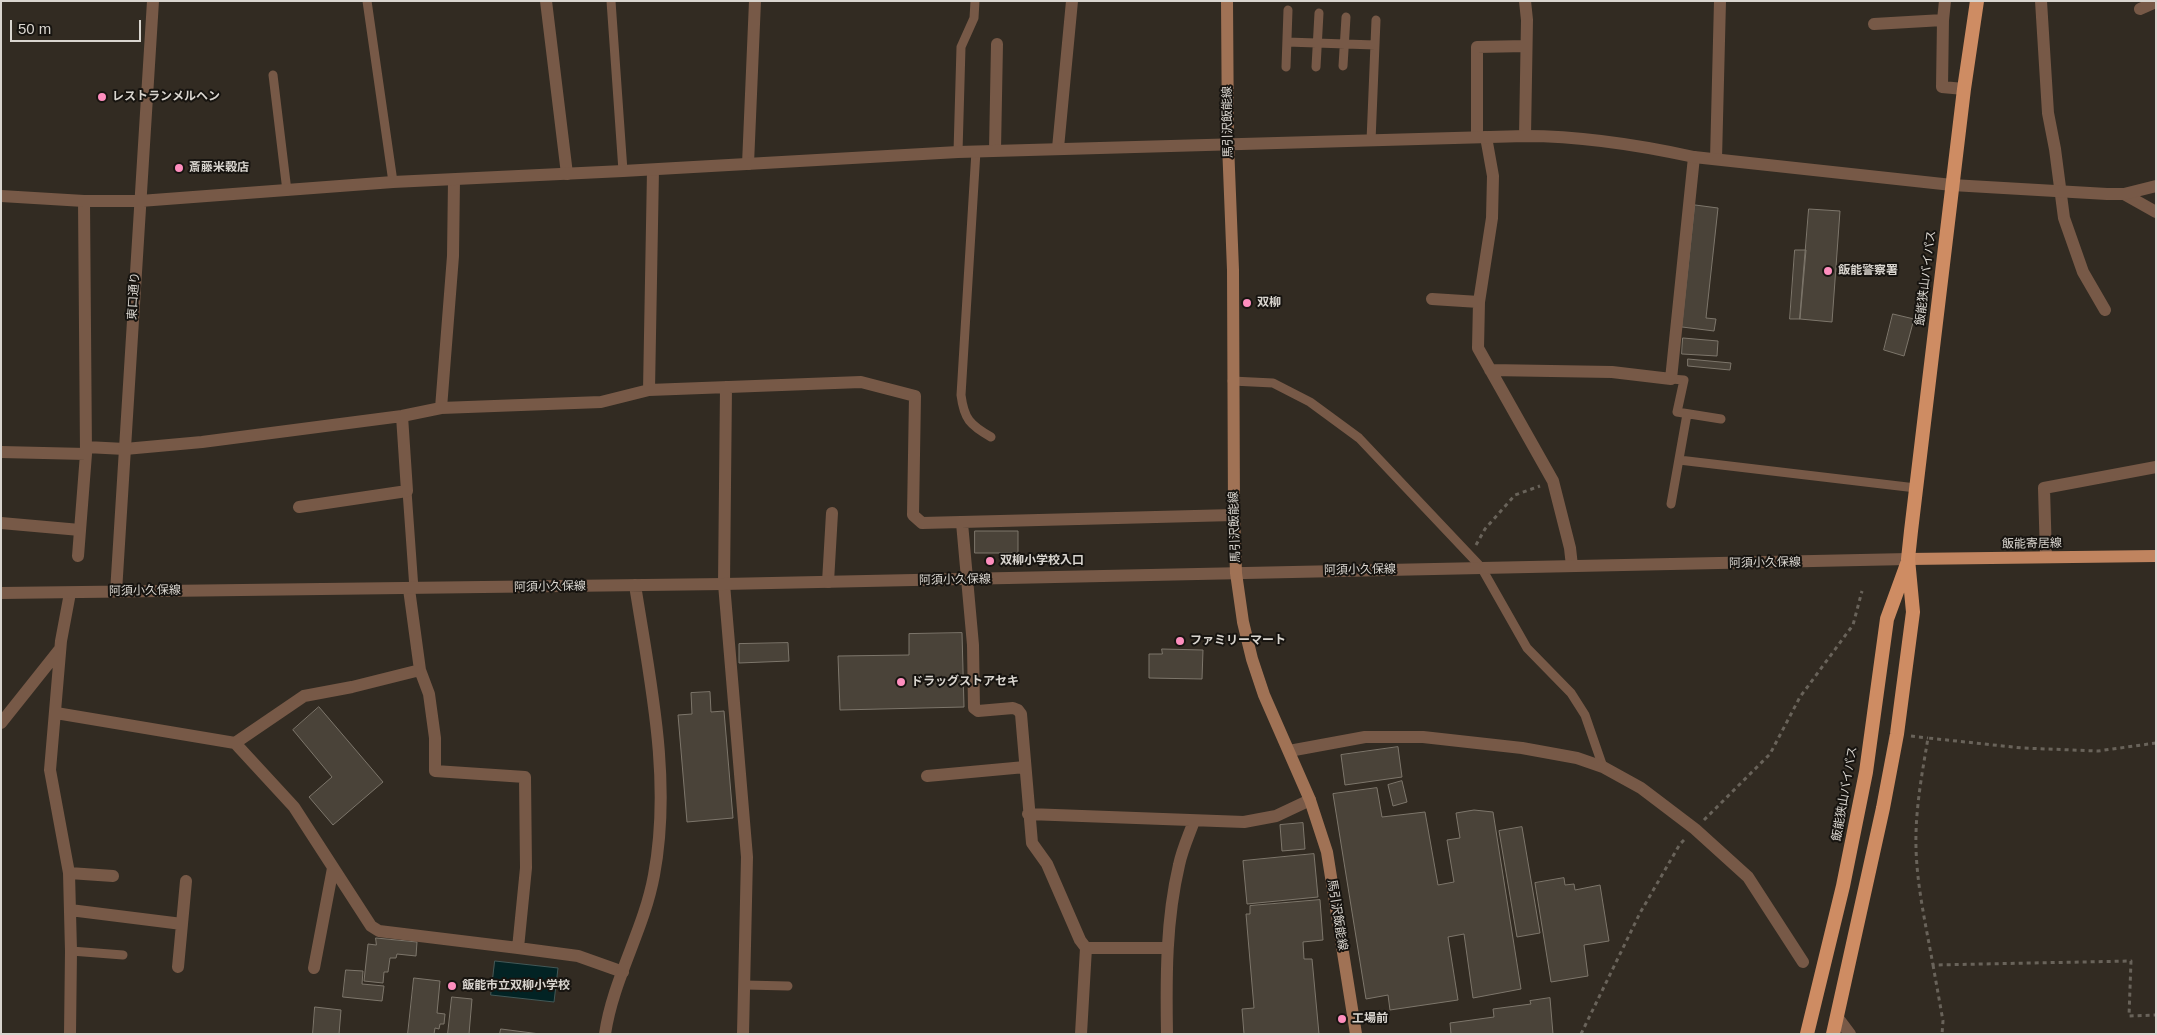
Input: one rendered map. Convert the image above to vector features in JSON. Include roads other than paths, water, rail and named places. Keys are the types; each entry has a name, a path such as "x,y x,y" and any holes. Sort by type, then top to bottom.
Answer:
{"highway":[{"name":"飯能狭山バイパス","path":"1833,1034 1883,808 1897,734 1913,612 1908,559 1964,89 1978,1"},
{"name":"飯能狭山バイパス","path":"1806,1034 1843,886 1866,772 1887,619 1908,559"}],"main road":[{"name":"馬引沢飯能線","path":"1227,1 1228,144 1233,270 1232,381 1236,573 1243,622 1252,659 1264,695 1310,800 1327,852 1356,1034"},
{"name":"飯能寄居線","path":"1908,559 2156,556"}],"street":[{"name":"東口通り","path":"116,592 153,1"},
{"path":"546,1 567,174"},
{"path":"748,164 755,1"},
{"path":"1058,148 1072,1"},
{"path":"1525,1 1525,136"},
{"path":"1716,160 1720,1"},
{"path":"1945,1 1942,87 1964,89"},
{"path":"2041,1 2048,113 2055,148 2064,218 2083,272 2105,310"},
{"path":"2140,9 2156,2"},
{"path":"1874,24 1943,20"},
{"path":"995,150 997,44"},
{"path":"1526,46 1477,47 1481,137 1493,176 1492,218 1478,302 1478,348 1553,481 1570,548 1572,566"},
{"path":"1,196 84,201 140,201 393,182 653,170 995,150 1371,142 1525,136 1561,136 1716,160 1952,185 2124,194 2156,186"},
{"path":"1490,370 1612,372 1671,379 1694,157"},
{"path":"649,390 653,170"},
{"path":"442,408 453,256 454,180"},
{"path":"2124,194 2156,212"},
{"path":"78,556 86,451 84,201"},
{"path":"1432,299 1478,302"},
{"path":"1,452 86,451 202,442 402,416 442,408 602,402 649,390 861,382 914,396 913,515 922,522 962,523 1234,515"},
{"path":"726,387 724,584 747,857 743,1034"},
{"path":"299,507 407,491 402,416"},
{"path":"2046,557 2044,488 2156,467"},
{"path":"828,582 832,512"},
{"path":"1,523 80,530"},
{"path":"962,523 973,645 974,708 978,711 1012,708 1018,710 1021,714 1028,814 1032,843 1047,864 1080,940 1086,948 1081,1034"},
{"name":"阿須小久保線","path":"1,593 724,584 1908,559"},
{"path":"605,1034 608,1010 648,901 654,874 661,814 658,739 635,585"},
{"path":"411,589 420,670 429,694 435,738 435,771 525,777 526,868 518,948"},
{"path":"70,592 60,648 50,770 69,873 71,951 70,1034"},
{"path":"1,723 60,648"},
{"path":"235,743 304,696 352,687 420,670"},
{"path":"56,713 235,743 294,807 371,926 379,931 578,956 623,972"},
{"path":"1289,751 1365,738 1423,737 1522,748 1577,758 1603,767 1641,788 1695,829 1748,877 1804,962"},
{"path":"927,776 1025,767"},
{"path":"1028,814 1194,821 1252,821 1276,816 1310,800"},
{"path":"1167,1034 1167,948 1179,863 1194,821"},
{"path":"314,968 333,868"},
{"path":"69,873 113,876"},
{"path":"178,968 186,881"},
{"path":"70,910 182,924"},
{"path":"1086,948 1167,948"},
{"path":"1838,1018 1850,1034"}],"lane":[{"path":"367,1 393,182"},
{"path":"611,1 623,171"},
{"path":"958,152 961,47 974,18 976,1"},
{"path":"1286,67 1288,10"},
{"path":"1316,66 1319,14"},
{"path":"1343,66 1346,16"},
{"path":"1371,142 1376,20"},
{"path":"1287,42 1375,45"},
{"path":"273,75 287,191"},
{"path":"976,151 961,395 963,412 976,428 991,436"},
{"path":"1671,379 1684,380 1677,412 1721,419"},
{"path":"1232,381 1273,383 1317,407 1359,438 1481,567 1527,648 1571,693 1585,715 1603,767"},
{"path":"1671,504 1688,414"},
{"path":"1679,460 1916,488"},
{"path":"407,491 411,589"},
{"path":"71,951 123,955"},
{"path":"745,985 788,986"}],"water":[{"path":"495,961 558,968 554,1002 491,995"}],"place":[{"name":"レストランメルヘン","path":"102,97"},
{"name":"斎藤米穀店","path":"179,168"},
{"name":"飯能警察署","path":"1828,271"},
{"name":"双柳","path":"1247,303"},
{"name":"双柳小学校入口","path":"990,561"},
{"name":"ファミリーマート","path":"1180,641"},
{"name":"ドラッグストアセキ","path":"901,682"},
{"name":"飯能市立双柳小学校","path":"452,986"},
{"name":"工場前","path":"1342,1019"}]}
